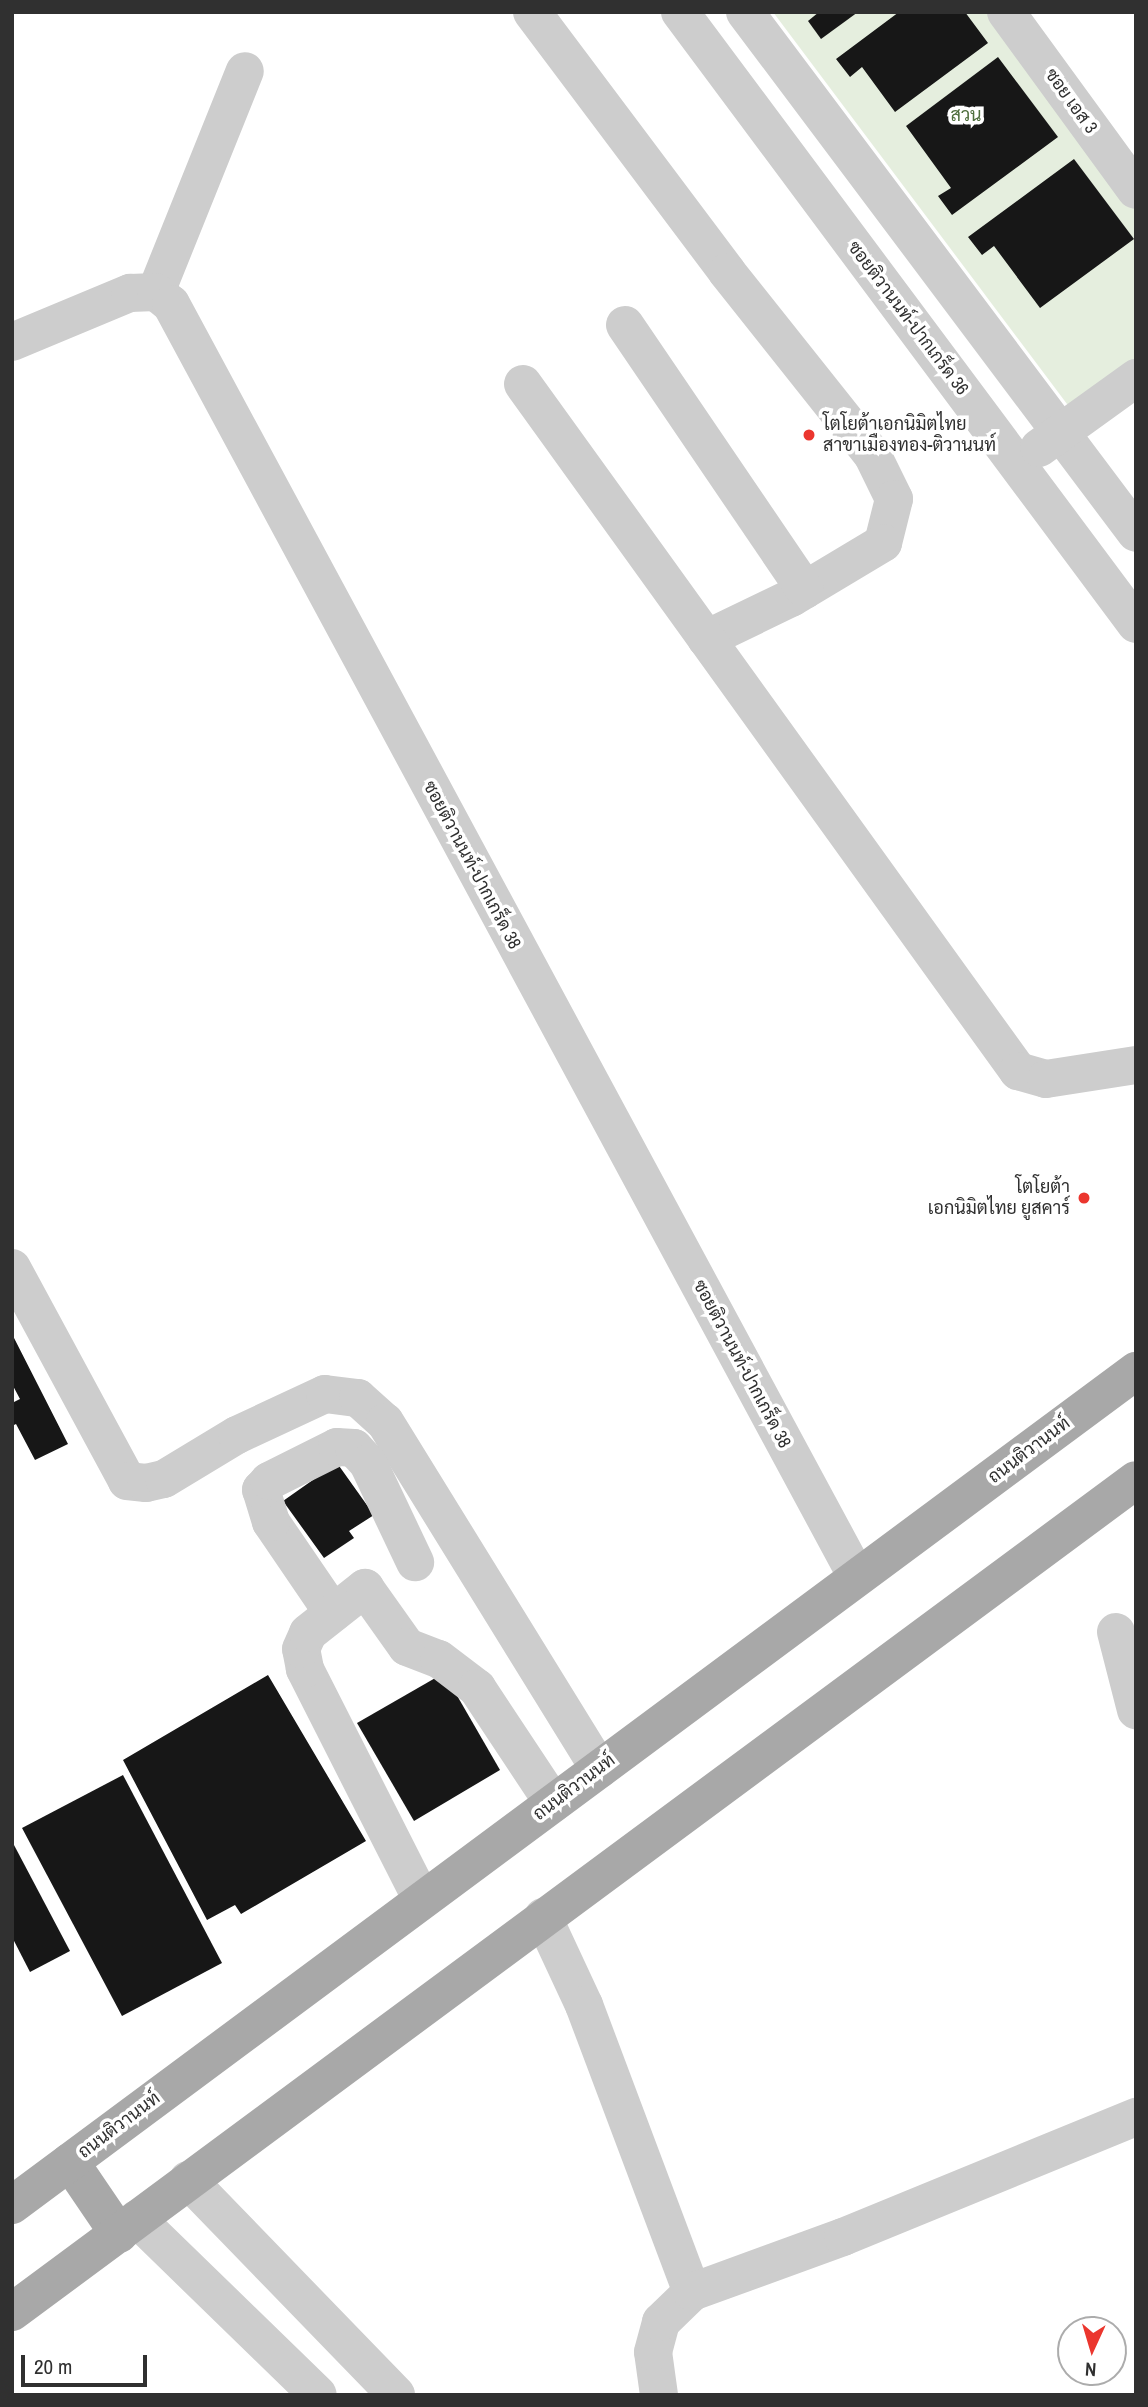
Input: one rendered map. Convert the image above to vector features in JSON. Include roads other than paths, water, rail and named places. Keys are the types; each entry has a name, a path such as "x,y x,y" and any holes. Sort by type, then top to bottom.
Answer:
{"main road":[{"name":"ถนนติวานนท์","path":"12,2205 1136,1371"},
{"path":"12,2312 1136,1480"},
{"path":"70,2162 128,2227"}],"street":[{"path":"532,12 727,272 872,454 894,499 883,543 805,590 706,639"},
{"name":"ซอยติวานนท์-ปากเกร็ด 36","path":"680,12 1136,624"},
{"path":"745,12 1059,434 1136,533"},
{"name":"ซอย เอส 3","path":"1009,14 1136,190"},
{"path":"12,342 130,293 156,292 244,71"},
{"name":"ซอยติวานนท์-ปากเกร็ด 38","path":"156,292 171,304 857,1577"},
{"path":"625,325 805,590"},
{"path":"1017,464 1136,378"},
{"path":"523,384 1018,1071 1046,1079 1136,1065"},
{"path":"12,1268 127,1481 146,1483 164,1479 236,1435 325,1394 358,1398 385,1422 599,1769"},
{"path":"333,1613 271,1521 261,1490 269,1481 337,1447 354,1448 368,1463 415,1562"},
{"path":"422,1900 305,1669 301,1649 308,1633 365,1588 407,1647 439,1659 477,1688 554,1803"},
{"path":"1116,1632 1136,1710"},
{"path":"543,1917 584,2005 692,2292"},
{"path":"659,2395 653,2352 660,2322 692,2292 1136,2117"},
{"path":"188,2180 396,2395"},
{"path":"128,2227 318,2395"}],"place":[{"name":"โตโยต้าเอกนิมิตไทย สาขาเมืองทอง-ติวานนท์","path":"809,435"},
{"name":"โตโยต้า เอกนิมิตไทย ยูสคาร์","path":"1084,1198"}],"park label":[{"name":"สวน","path":"966,115"}]}
